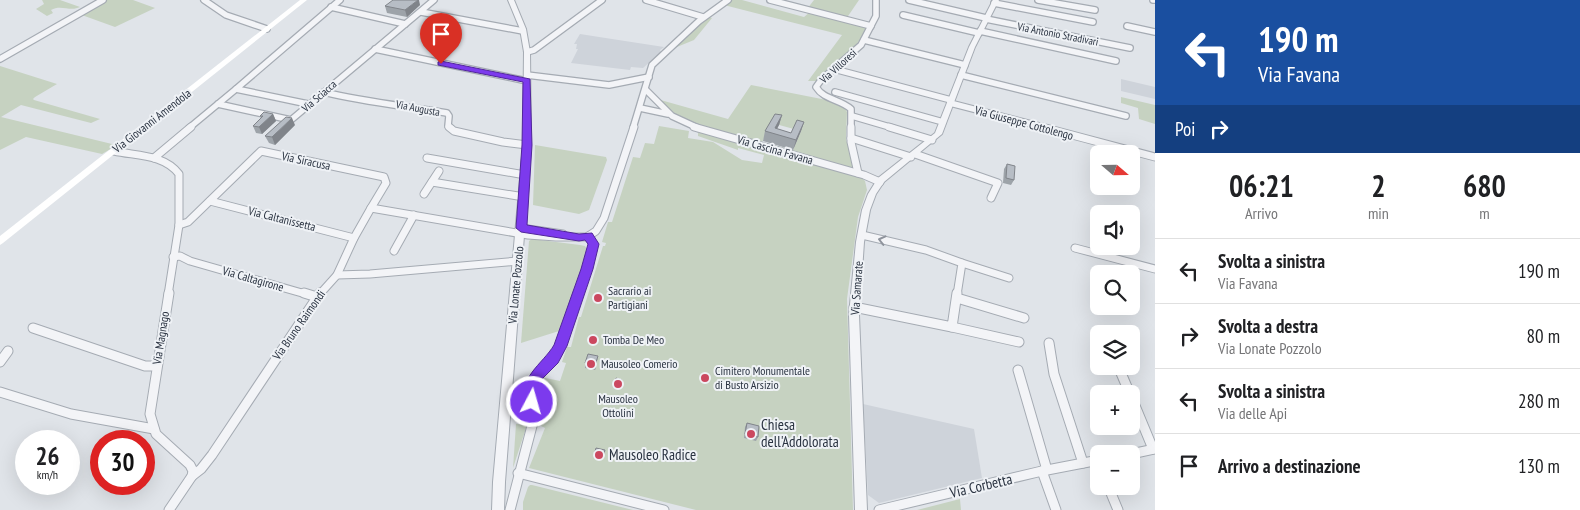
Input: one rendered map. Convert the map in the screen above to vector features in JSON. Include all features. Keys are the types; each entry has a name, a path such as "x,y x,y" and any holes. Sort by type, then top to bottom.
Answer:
{"main road":[{"name":"Via Giovanni Amendola","path":"0,242 304,0"}],"street":[{"path":"0,59 103,0"},
{"path":"204,0 225,14 267,29"},
{"path":"154,158 340,0"},
{"name":"Via Sciacca","path":"218,104 291,120 434,0"},
{"name":"Via Lonate Pozzolo","path":"499,482 527,145 527,52 523,32 511,0"},
{"path":"527,52 534,50 602,0"},
{"path":"646,0 703,17"},
{"path":"583,237 596,231 602,221 653,64 703,17 728,0"},
{"path":"770,0 871,26"},
{"name":"Via Villoresi","path":"852,116 852,111 847,105 821,94 816,89 821,80 856,51 864,40 876,16 876,0"},
{"name":"Via Antonio Stradivari","path":"909,0 1130,48"},
{"path":"1038,0 1095,10"},
{"path":"995,2 1093,22"},
{"name":"Via Samarate","path":"861,510 854,306 862,235 868,204 880,182 938,134 979,32 995,2"},
{"path":"331,7 405,24"},
{"path":"421,12 523,32"},
{"path":"903,15 1116,61"},
{"path":"1128,26 1155,32"},
{"path":"864,40 965,65"},
{"path":"374,49 527,78 609,85 649,77"},
{"path":"834,69 951,102"},
{"path":"961,75 1126,116"},
{"path":"236,89 308,104"},
{"name":"Via Cascina Favana","path":"646,90 672,116"},
{"name":"Via Augusta","path":"324,92 351,99 383,102 447,113 450,116 448,126 454,131 503,142 527,145"},
{"path":"835,92 943,122"},
{"name":"Via Giuseppe Cottolengo","path":"951,102 1155,157"},
{"name":"Via Cascina Favana","path":"640,108 672,116 700,129 880,182"},
{"path":"637,118 658,112"},
{"path":"858,174 851,138 852,116 932,140"},
{"path":"851,138 998,182 991,198"},
{"name":"Via Magnago","path":"114,151 154,158 168,163 180,174 179,225 150,409 154,430"},
{"name":"Via Siracusa","path":"179,225 188,222 261,151 384,177 386,183 372,208"},
{"path":"427,158 525,175"},
{"path":"424,194 439,171"},
{"path":"432,182 524,197"},
{"name":"Via Caltanissetta","path":"210,201 354,238"},
{"path":"372,208 521,231 583,237 593,244 593,250 564,338 553,359 536,376 532,384 533,422 518,473 510,510"},
{"name":"Via Bruno Raimondi","path":"192,476 201,469 212,455 317,297 337,275 354,238 372,208"},
{"path":"394,251 414,215"},
{"path":"862,235 903,245 1009,278"},
{"path":"1075,248 1155,270"},
{"name":"Via Caltagirone","path":"173,261 190,261 317,297"},
{"path":"337,275 370,274 518,261"},
{"path":"952,327 962,263"},
{"path":"957,298 1024,318"},
{"path":"854,306 1019,342"},
{"path":"33,328 145,366 156,366"},
{"path":"1049,343 1054,374 1083,463"},
{"path":"0,362 8,351"},
{"path":"1018,370 1056,510"},
{"path":"0,392 71,414 154,430"},
{"path":"1140,416 1154,449 1140,452"},
{"path":"155,432 159,438 190,465 193,471 192,476 169,510"},
{"name":"Via Corbetta","path":"879,510 1045,471 1090,463"},
{"path":"518,473 664,510"},
{"path":"491,510 499,482"},
{"path":"498,510 499,482"},
{"path":"1112,495 1118,510"}],"shaded area":[{"path":"580,34 664,47 643,68 631,67 630,70 571,63 578,49 576,49 577,44 574,44"},
{"path":"1121,79 1155,87 1155,99 1121,91"},
{"path":"863,404 974,429 982,478 879,503 868,495"}],"green space":[{"path":"42,0 60,0 80,7 73,9 55,8 51,10 53,13 47,16 36,9 44,4"},
{"path":"105,0 133,0 155,8 115,27 79,14"},
{"path":"732,0 742,0 804,17 810,12 867,27 857,44 845,57 816,81 808,81 842,35 724,5"},
{"path":"814,0 859,0 846,19 807,9"},
{"path":"708,17 712,18 694,40 672,49"},
{"path":"0,66 57,84 35,97 34,100 100,119 91,123 21,105 1,117 112,144 115,145 114,147 102,154 26,137 0,150"},
{"path":"751,85 842,103 847,112 846,139 855,171 692,125 665,108 657,99 728,119","holes":["772,123 801,131 793,150 762,142"]},
{"path":"1121,97 1155,105 1155,124 1139,119 1138,108 1121,103"},
{"name":"Cimitero Monumentale di Busto Arsizio","path":"659,126 689,131 688,138 713,142 742,160 762,163 764,155 738,148 738,150 698,136 698,133 701,132 861,177 865,181 867,190 858,217 847,299 853,510 696,510 529,468 545,428 541,426 544,416 548,417 554,398 536,393 541,377 560,381 566,363 562,362 567,347 571,347 579,317 581,317 603,246 606,243 602,242 608,222 612,222 633,157 640,158 645,143 654,144"},
{"path":"535,145 606,157 607,160 589,210 579,214 533,205"},
{"path":"532,239 585,246 588,251 559,331 521,343 529,241"},
{"path":"516,424 527,425 513,468"},
{"path":"530,485 633,510 523,510 523,502"},
{"path":"960,499 961,510 917,510"}],"building":[{"path":"393,0 418,0 405,10 385,6"},
{"path":"264,112 273,114 259,127 253,126 263,116 260,116"},
{"path":"775,114 782,115 775,128 791,133 797,120 804,122 796,140 765,131"},
{"path":"286,117 292,118 272,137 265,136"},
{"path":"1007,164 1015,166 1014,180 1006,178"},
{"path":"588,354 598,356 595,365 585,363"},
{"name":"Mausoleo Ottolini","path":"616,378 622,380 621,385 614,384"},
{"path":"747,423 759,426 758,437 745,434"},
{"name":"Mausoleo Radice","path":"596,448 605,450 603,457 594,455"},
{"path":"677,451 683,453 682,459 676,457"}],"place":[{"name":"Sacrario ai Partigiani","path":"598,298"},
{"name":"Tomba De Meo","path":"593,340"},
{"name":"Mausoleo Comerio","path":"591,364"},
{"name":"Cimitero Monumentale di Busto Arsizio","path":"705,378"},
{"name":"Mausoleo Ottolini","path":"618,384"},
{"name":"Chiesa dell'Addolorata","path":"751,434"},
{"name":"Mausoleo Radice","path":"599,455"}],"route":[{"path":"441,64 527,81 527,145 521,228 579,238 588,236 594,246 558,352 551,362 536,376 532,384 532,402"}]}
